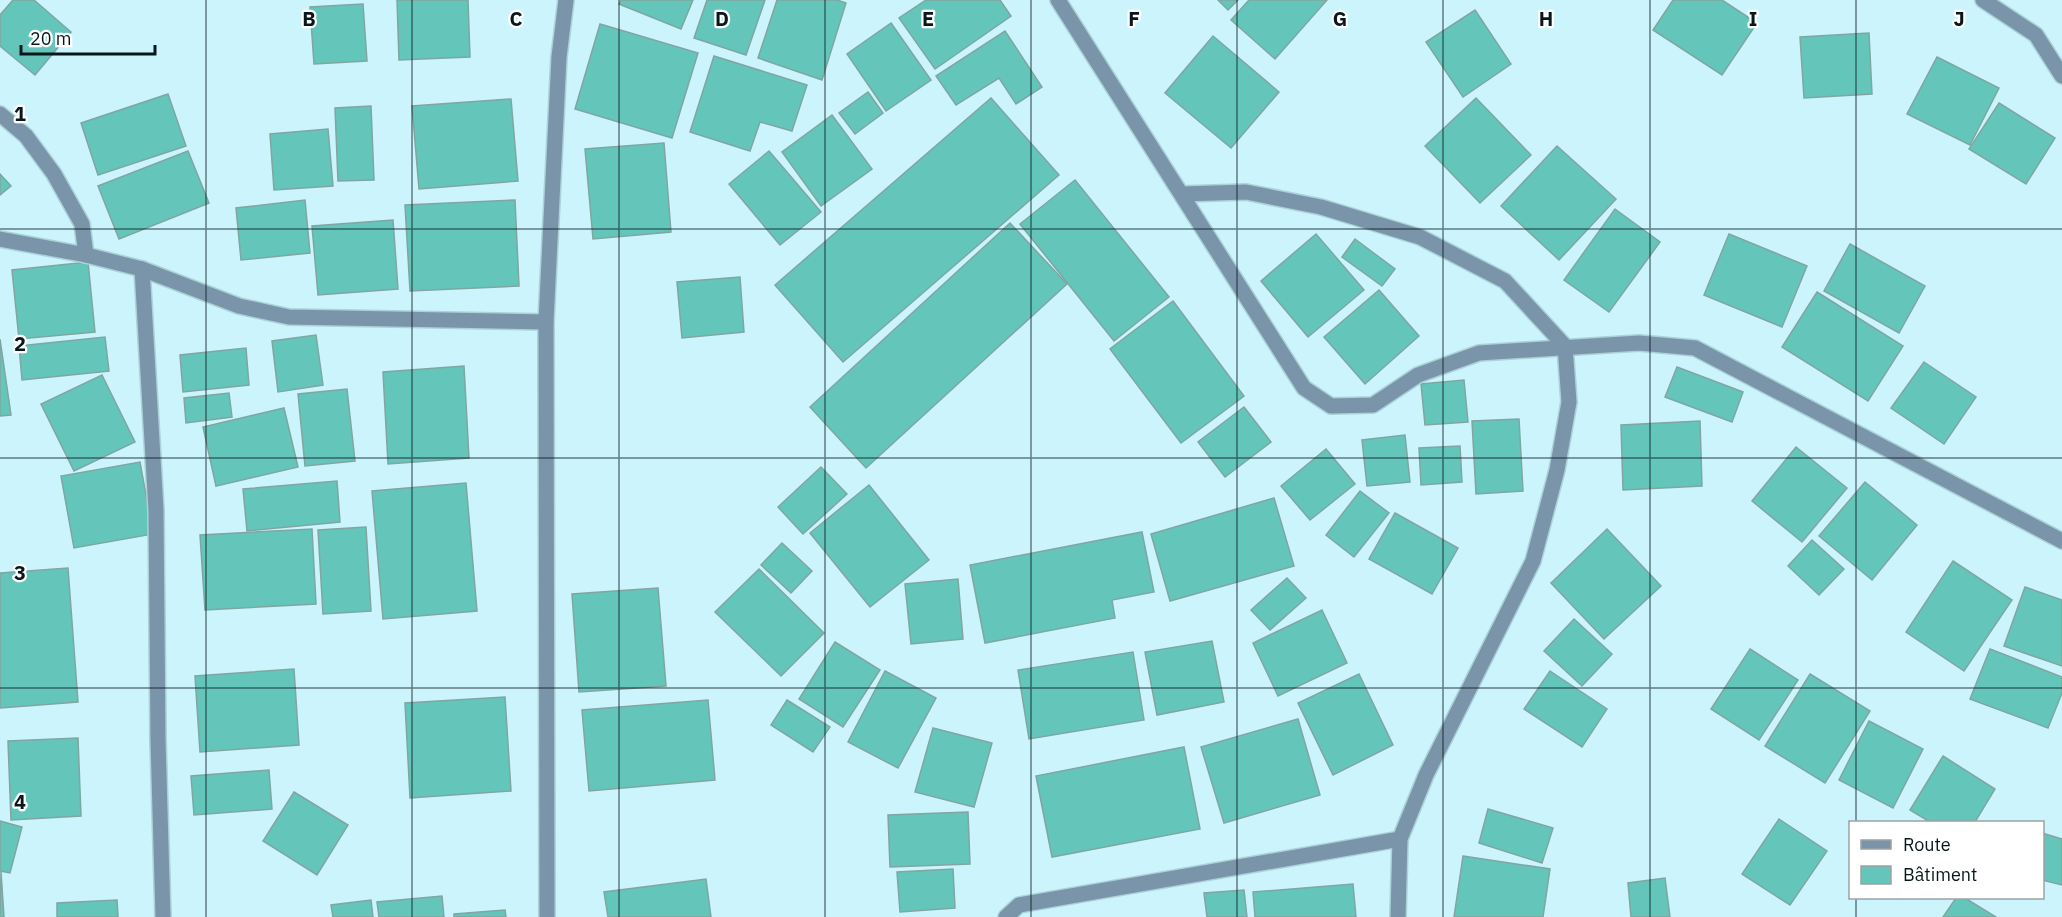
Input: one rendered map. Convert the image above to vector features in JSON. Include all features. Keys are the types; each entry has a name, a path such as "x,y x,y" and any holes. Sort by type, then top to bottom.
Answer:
{"street":[{"path":"547,917 546,322 559,57 566,0"},
{"path":"1058,0 1304,388 1331,406 1373,405 1418,375 1479,353 1639,343 1695,348 2062,541"},
{"path":"1983,0 2036,35 2062,76"},
{"path":"0,114 26,136 54,174 82,224 86,255"},
{"path":"1182,194 1246,192 1321,207 1420,237 1505,281 1565,346 1569,402 1557,470 1533,561 1426,775 1400,839 1398,917"},
{"path":"0,239 86,255 142,269 238,306 289,317 546,322"},
{"path":"142,269 156,510 163,917"},
{"path":"1006,917 1019,905 1400,839"}],"building":[{"path":"13,0 34,0 71,32 35,75 0,46 0,15"},
{"path":"397,0 468,0 470,57 399,60"},
{"path":"621,0 693,0 681,29 619,4"},
{"path":"707,0 765,0 746,55 694,38"},
{"path":"777,0 837,0 846,3 822,80 758,58"},
{"path":"926,0 1000,0 1011,16 935,69 899,18"},
{"path":"1218,0 1238,0 1228,10"},
{"path":"1249,0 1327,0 1275,59 1231,20"},
{"path":"1673,0 1722,0 1757,23 1722,75 1653,30"},
{"path":"363,4 367,61 314,64 310,7"},
{"path":"1475,10 1511,64 1463,97 1426,42"},
{"path":"891,23 931,80 886,111 847,54"},
{"path":"600,24 698,53 672,138 575,109"},
{"path":"1005,31 1042,87 1016,104 999,78 956,105 936,76"},
{"path":"1869,33 1872,94 1804,98 1800,37"},
{"path":"1213,36 1279,92 1231,148 1165,93"},
{"path":"714,56 807,85 792,131 760,122 750,151 690,132"},
{"path":"1937,57 1999,88 1970,145 1907,114"},
{"path":"868,92 883,113 855,134 839,113"},
{"path":"168,94 186,146 98,175 81,123"},
{"path":"991,98 1059,175 843,362 775,285"},
{"path":"1476,98 1531,155 1480,203 1425,146"},
{"path":"511,99 518,181 419,189 412,106"},
{"path":"1999,103 2055,138 2026,184 1969,149"},
{"path":"371,106 374,180 338,181 335,108"},
{"path":"832,115 872,169 821,206 782,152"},
{"path":"328,129 333,186 274,190 270,134"},
{"path":"664,143 671,232 593,239 585,149"},
{"path":"1557,146 1616,199 1559,260 1501,206"},
{"path":"188,151 209,203 119,239 98,186"},
{"path":"769,151 821,212 780,245 729,184"},
{"path":"0,174 11,186 0,195"},
{"path":"1075,180 1169,297 1114,341 1020,224"},
{"path":"305,200 310,253 241,260 236,208"},
{"path":"515,200 519,286 410,291 405,205"},
{"path":"1615,209 1660,242 1609,312 1564,280"},
{"path":"393,220 398,289 318,295 312,226"},
{"path":"1010,223 1067,284 866,468 810,407"},
{"path":"1316,234 1364,290 1308,337 1261,281"},
{"path":"1729,234 1807,266 1782,327 1704,295"},
{"path":"1355,239 1395,269 1382,286 1342,257"},
{"path":"1850,244 1925,286 1899,333 1824,291"},
{"path":"88,262 95,332 19,339 12,270"},
{"path":"740,277 744,332 682,338 677,282"},
{"path":"1379,290 1419,336 1365,384 1324,337"},
{"path":"1817,292 1903,346 1868,401 1782,347"},
{"path":"1173,301 1244,396 1181,443 1110,349"},
{"path":"316,335 323,385 278,392 272,341"},
{"path":"105,337 109,371 22,380 19,346"},
{"path":"0,339 11,415 0,416"},
{"path":"246,348 249,385 183,392 180,355"},
{"path":"1924,362 1976,397 1944,444 1891,408"},
{"path":"464,366 469,458 388,464 383,372"},
{"path":"1677,367 1743,392 1732,422 1665,397"},
{"path":"102,375 135,442 74,471 41,404"},
{"path":"1464,380 1468,422 1425,425 1421,384"},
{"path":"347,389 355,461 305,466 298,394"},
{"path":"229,393 232,417 186,423 184,398"},
{"path":"1244,407 1271,442 1225,477 1198,442"},
{"path":"284,408 298,467 216,486 203,427"},
{"path":"1519,419 1523,491 1476,494 1472,421"},
{"path":"1700,421 1702,486 1623,490 1621,425"},
{"path":"1405,435 1410,482 1367,486 1362,440"},
{"path":"1460,446 1462,482 1421,485 1419,448"},
{"path":"1796,447 1847,488 1802,542 1752,501"},
{"path":"1326,449 1355,484 1310,520 1281,486"},
{"path":"140,462 153,534 74,548 61,476"},
{"path":"821,467 847,494 803,534 778,507"},
{"path":"337,481 340,522 247,531 243,489"},
{"path":"1865,482 1917,525 1872,580 1819,536"},
{"path":"466,483 477,611 383,619 372,491"},
{"path":"869,485 929,560 870,607 810,533"},
{"path":"1360,491 1389,513 1354,557 1326,535"},
{"path":"1274,498 1294,566 1170,601 1151,534"},
{"path":"1395,513 1458,548 1432,594 1369,559"},
{"path":"366,527 371,611 323,614 318,530"},
{"path":"312,529 316,604 205,610 200,535"},
{"path":"1607,529 1661,586 1604,639 1551,583"},
{"path":"1142,532 1154,592 1112,600 1115,618 985,643 970,565"},
{"path":"1812,540 1844,569 1819,595 1788,566"},
{"path":"782,543 812,571 791,593 761,565"},
{"path":"1953,561 2012,600 1964,671 1906,632"},
{"path":"68,568 78,702 0,708 0,573"},
{"path":"759,569 824,633 781,676 715,612"},
{"path":"1287,578 1306,598 1270,630 1251,610"},
{"path":"958,579 963,639 911,644 905,584"},
{"path":"2025,587 2062,600 2062,666 2004,646"},
{"path":"658,588 666,686 579,692 572,594"},
{"path":"1322,610 1347,663 1278,696 1253,643"},
{"path":"1574,619 1612,654 1582,686 1544,651"},
{"path":"1212,641 1224,702 1157,715 1145,652"},
{"path":"835,642 880,670 843,727 799,699"},
{"path":"1750,649 1798,680 1759,740 1711,709"},
{"path":"1990,649 2062,677 2062,693 2048,728 1970,699"},
{"path":"1133,652 1144,720 1029,739 1018,670"},
{"path":"294,669 299,745 200,752 195,676"},
{"path":"885,671 936,698 898,768 848,742"},
{"path":"1550,671 1607,709 1582,747 1524,709"},
{"path":"1359,674 1393,745 1333,775 1298,703"},
{"path":"1810,674 1870,711 1825,783 1765,746"},
{"path":"505,697 511,791 410,798 405,703"},
{"path":"708,700 715,780 589,791 582,710"},
{"path":"787,700 830,727 813,752 771,725"},
{"path":"1298,719 1320,795 1224,823 1201,747"},
{"path":"1869,721 1923,749 1893,808 1839,780"},
{"path":"933,728 992,743 974,807 915,792"},
{"path":"78,738 81,816 11,820 8,741"},
{"path":"1184,747 1200,829 1052,857 1036,776"},
{"path":"1943,756 1995,789 1976,821 1928,821 1910,810"},
{"path":"269,770 272,809 194,815 191,776"},
{"path":"294,792 348,825 317,875 263,841"},
{"path":"1488,809 1553,828 1542,863 1479,843"},
{"path":"968,812 970,864 890,867 888,815"},
{"path":"1779,819 1827,851 1790,905 1742,874"},
{"path":"0,821 22,827 10,873 0,871"},
{"path":"2044,834 2062,839 2062,885 2044,880"},
{"path":"1463,856 1550,869 1543,917 1454,917"},
{"path":"953,869 955,908 900,912 897,872"},
{"path":"1,872 4,917 0,917"},
{"path":"1665,878 1670,917 1631,917 1628,883"},
{"path":"706,879 711,917 608,917 604,892"},
{"path":"1353,884 1356,917 1255,917 1253,892"},
{"path":"1244,890 1247,917 1207,917 1204,893"},
{"path":"442,896 444,917 379,917 377,902"},
{"path":"1955,899 1967,899 1996,917 1943,917"},
{"path":"117,900 118,917 57,917 57,903"},
{"path":"371,900 373,917 333,917 331,905"},
{"path":"505,910 506,917 454,917 454,914"}]}
